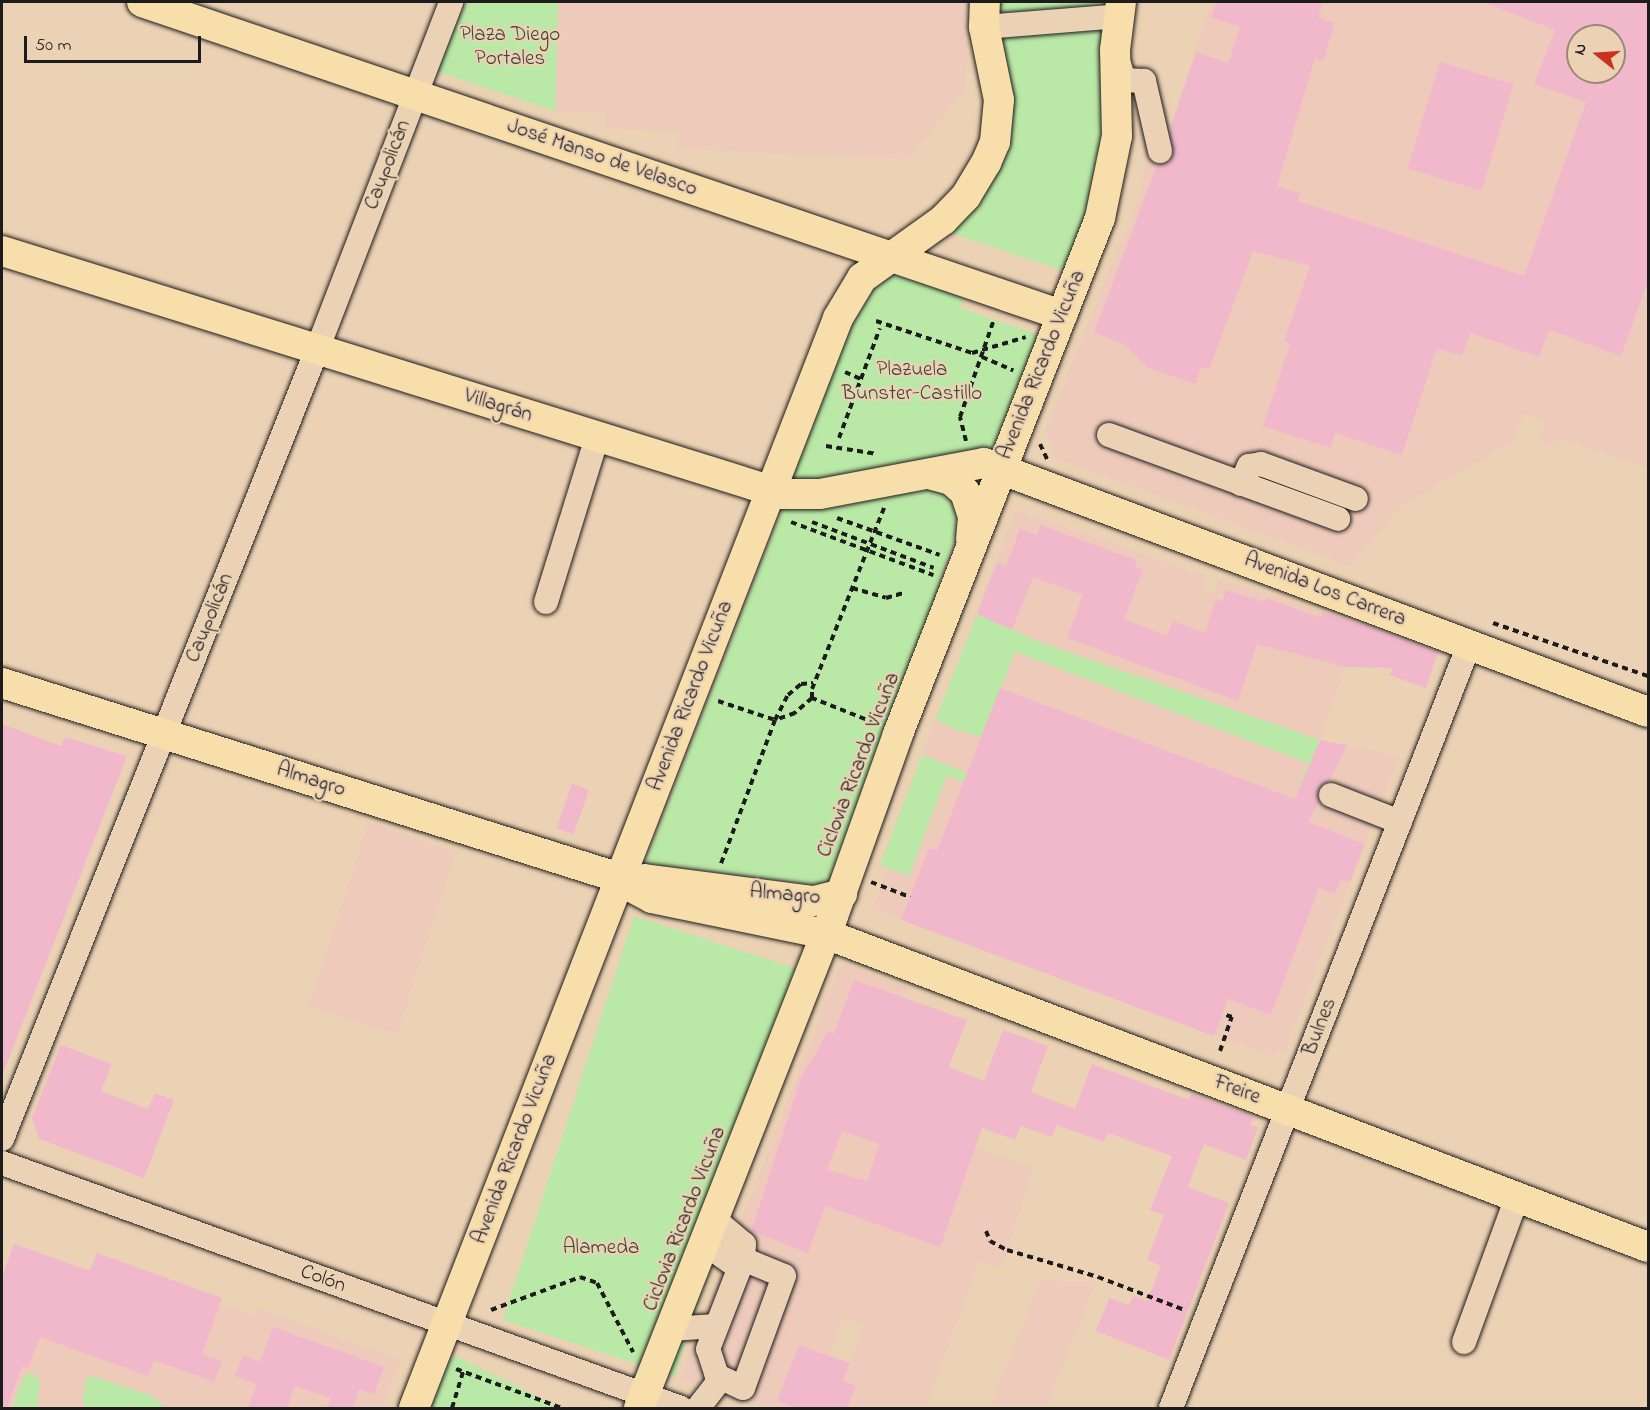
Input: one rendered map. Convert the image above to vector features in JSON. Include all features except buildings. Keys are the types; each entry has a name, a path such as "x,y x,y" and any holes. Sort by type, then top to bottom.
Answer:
{"main road":[{"name":"José Manso de Velasco","path":"142,2 1062,315"},
{"name":"Avenida Ricardo Vicuña","path":"640,1390 670,1329 842,894 952,562 1001,468 1062,315 1111,180 1118,117 1115,50 1120,9"},
{"name":"Avenida Ricardo Vicuña","path":"414,1408 847,300 862,278 944,220 966,196 986,163 995,142 999,100 984,14"},
{"name":"Villagrán","path":"2,252 771,491 808,495 984,463 1001,468"},
{"name":"Avenida Los Carrera","path":"1001,468 1648,712"},
{"path":"929,474 951,480 965,492 973,529 952,562"},
{"name":"Almagro","path":"2,683 620,879 652,898 826,934"},
{"name":"Almagro","path":"620,879 656,879 814,901 842,894"},
{"name":"Freire","path":"826,934 1648,1247"}],"street":[{"name":"Caupolicán","path":"2,1139 317,350 451,2"},
{"name":"Avenida Ricardo Vicuña","path":"984,14 1120,9"},
{"path":"1115,50 1121,77 1144,81 1160,151"},
{"path":"1109,435 1338,519"},
{"path":"546,602 597,437"},
{"path":"1241,484 1249,466 1261,464 1356,498"},
{"name":"Bulnes","path":"1171,1408 1469,645"},
{"path":"1331,795 1400,822"},
{"name":"Colón","path":"2,1163 447,1324 640,1390 681,1408"},
{"path":"1464,1342 1517,1197"},
{"path":"709,1231 741,1263 784,1276 742,1398 720,1380 708,1349 741,1263"},
{"path":"670,1329 716,1326"},
{"path":"698,1408 720,1380"}],"path":[{"path":"876,321 972,353 982,354 1019,373"},
{"path":"968,447 960,417 993,322"},
{"path":"839,438 880,328"},
{"path":"982,354 1029,336"},
{"path":"837,369 861,379"},
{"path":"826,446 882,455"},
{"path":"711,699 775,720 795,713 812,698 813,682 887,498"},
{"path":"827,514 952,562"},
{"path":"804,518 870,543 952,562"},
{"path":"782,519 939,577"},
{"path":"852,588 886,598 903,593"},
{"path":"720,866 775,720 788,695 801,684 813,682"},
{"path":"812,698 882,725"},
{"path":"881,886 910,897"},
{"path":"1220,1051 1232,1017 1223,1014"},
{"path":"986,1231 990,1241 1007,1250 1098,1277 1207,1318"},
{"path":"492,1310 580,1276 597,1283 618,1329 640,1390"},
{"path":"448,1367 561,1408"},
{"path":"452,1408 463,1371"}],"shaded area":[{"path":"558,2 969,2 966,90 908,159 679,149 680,131 606,128 606,113 555,111"},
{"path":"1211,2 1648,2 1648,468 1560,440 1556,448 1539,441 1545,421 1524,414 1513,442 1403,505 1350,566 1056,459 1045,431 1140,195 1147,161 1153,77 1159,86 1162,123 1168,134"},
{"path":"1016,510 1206,576 1203,588 1214,592 1219,579 1361,624 1320,740 1399,756 1285,1051 1271,1056 872,909 888,868 880,865"},
{"path":"368,823 456,852 397,1034 309,1006"},
{"path":"846,965 908,988 887,1044 974,1148 1034,1167 1002,1268 979,1261 926,1408 847,1408 856,1386 843,1381 864,1326 843,1318 807,1408 762,1408 680,1378 839,968"},
{"path":"14,1244 68,1263 77,1273 90,1270 97,1253 222,1298 221,1304 255,1316 258,1308 401,1360 382,1408 2,1408 2,1277"},
{"path":"1040,1281 1096,1282 1046,1408 989,1408"}],"green space":[{"name":"Plaza Diego Portales","path":"467,2 558,2 555,111 433,70"},
{"path":"994,2 1113,2 1107,151 1067,272 939,229 976,193"},
{"name":"Plazuela Bunster-Castillo","path":"891,263 966,289 960,308 1045,337 995,463 777,485 841,321"},
{"path":"939,479 965,514 940,578 941,591 830,887 645,863 787,497"},
{"path":"977,614 1040,642 1320,740 1295,799 1308,763 1015,652 981,737 951,728 936,719"},
{"path":"922,755 967,773 964,782 947,775 909,876 880,865"},
{"name":"Alameda","path":"634,916 806,972 675,1376 503,1320"},
{"path":"456,1356 560,1408 428,1408 446,1361"},
{"path":"32,1372 40,1382 37,1408 12,1408 23,1378"},
{"path":"88,1375 150,1395 166,1408 85,1408 82,1398"}]}
